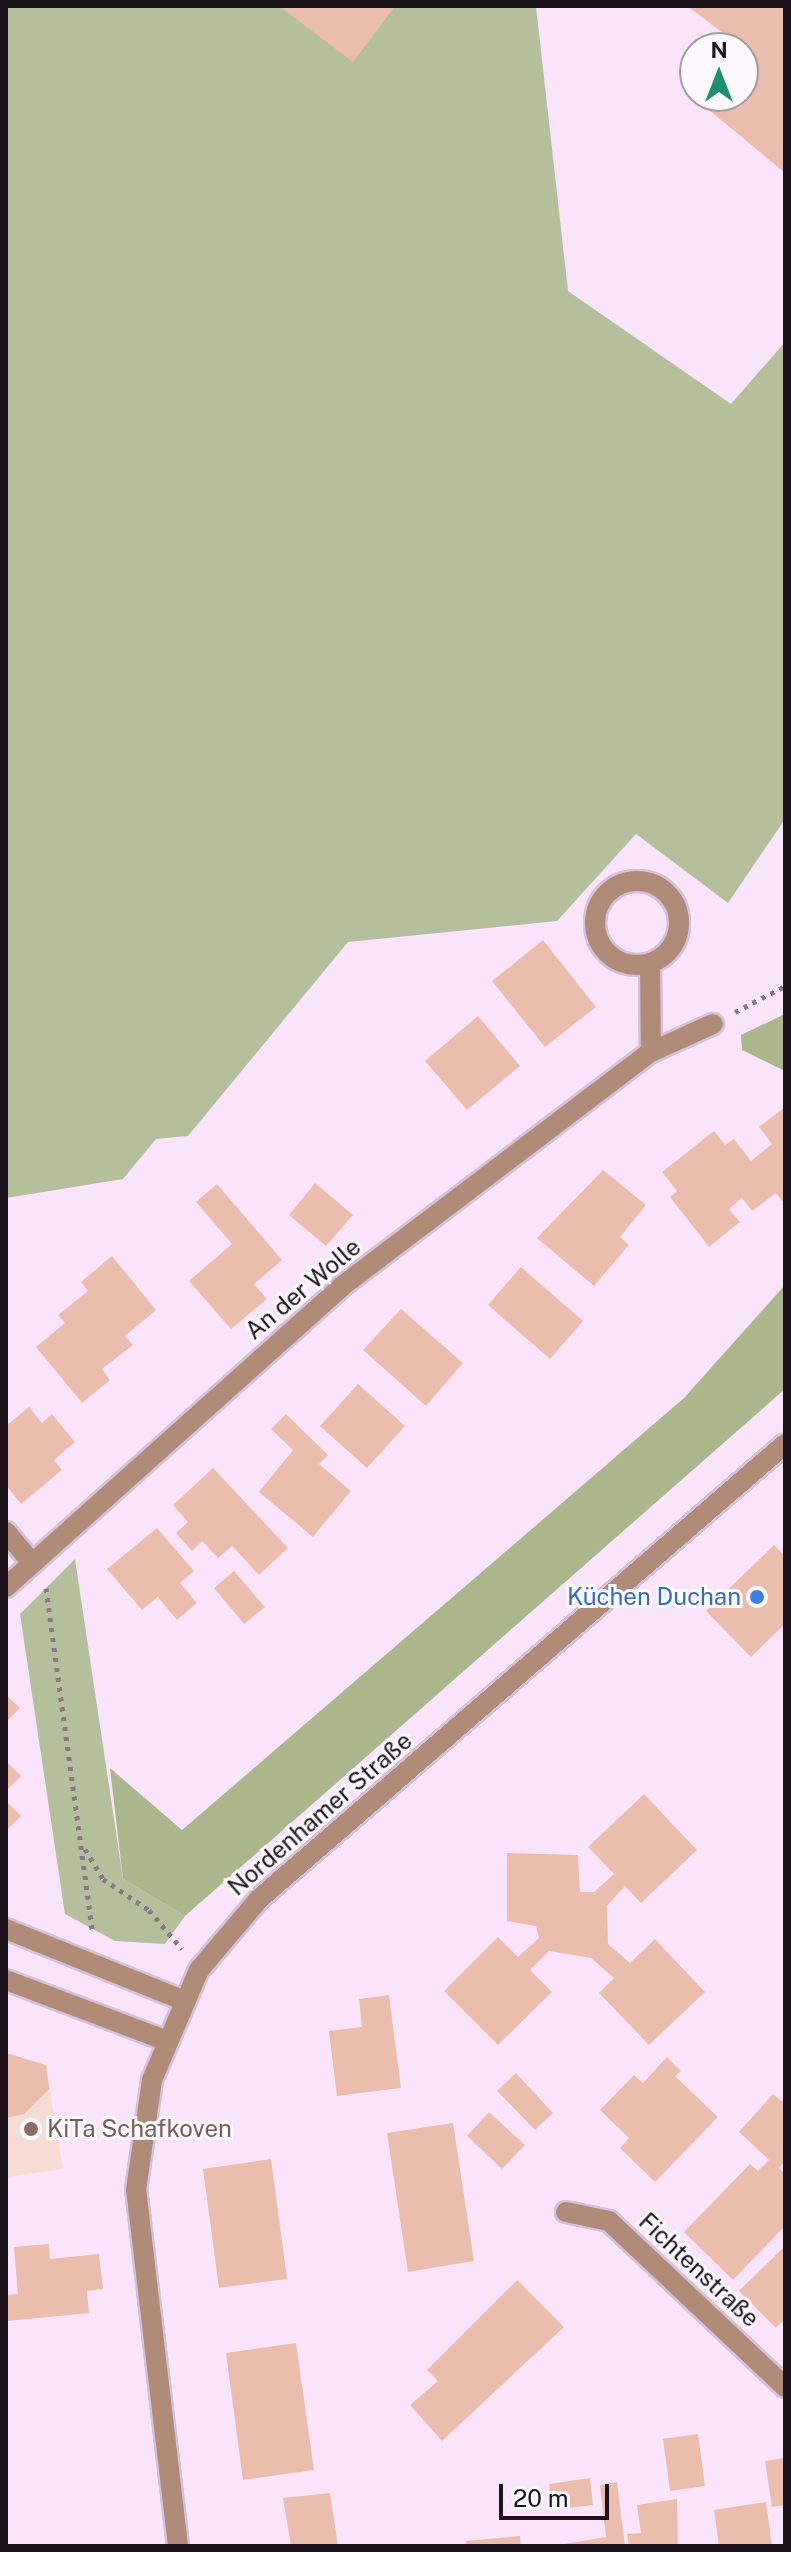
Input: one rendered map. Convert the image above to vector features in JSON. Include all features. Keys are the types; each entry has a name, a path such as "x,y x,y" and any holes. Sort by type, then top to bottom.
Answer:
{"street":[{"path":"624,883 659,886 679,913 675,943 650,963 631,965 613,958 597,937 599,904 624,883"},
{"path":"650,963 651,1052"},
{"name":"An der Wolle","path":"6,1587 341,1287 651,1052 713,1024"},
{"name":"Nordenhamer Straße","path":"178,2546 136,2190 143,2120 165,2040 199,1970 259,1899 785,1444"},
{"path":"6,1532 32,1563"},
{"path":"6,1929 183,2000"},
{"path":"6,1980 165,2040"},
{"name":"Fichtenstraße","path":"566,2212 609,2221 785,2387"}],"path":[{"path":"713,1024 785,986"},
{"path":"32,1563 51,1598 83,1844 103,1879 149,1910 199,1970"}],"shaded area":[{"name":"KiTa Schafkoven","path":"6,2053 46,2065 63,2169 6,2177"}],"green space":[{"path":"6,6 536,6 568,291 731,404 785,342 785,819 728,903 636,834 557,921 348,942 188,1136 156,1139 123,1179 6,1198"},
{"path":"785,1014 785,1071 742,1050 741,1035"},
{"path":"785,1285 785,1389 185,1916 123,1879 110,1768 182,1830 684,1398"},
{"path":"75,1559 123,1879 185,1916 165,1944 115,1941 65,1914 20,1614"}],"building":[{"path":"279,6 395,6 353,62"},
{"path":"687,6 785,6 785,173 711,112 759,112 759,32 722,32"},
{"path":"543,940 596,1007 545,1047 492,981"},
{"path":"478,1016 520,1066 467,1110 425,1061"},
{"path":"785,1107 785,1204 776,1193 752,1211 742,1198 729,1209 740,1222 709,1247 670,1197 677,1191 662,1172 714,1131 725,1145 734,1139 751,1161 772,1144 759,1127"},
{"path":"603,1170 646,1205 620,1237 629,1245 594,1286 537,1238"},
{"path":"315,1183 353,1215 326,1246 289,1215"},
{"path":"217,1184 282,1260 254,1284 267,1299 231,1329 189,1281 232,1244 196,1202"},
{"path":"112,1256 156,1310 125,1336 133,1345 102,1369 110,1380 82,1403 36,1347 65,1323 58,1315 88,1291 81,1282"},
{"path":"521,1267 583,1321 550,1359 488,1305"},
{"path":"401,1309 463,1363 426,1406 363,1350"},
{"path":"358,1384 405,1426 367,1468 320,1426"},
{"path":"29,1407 42,1423 52,1414 75,1442 54,1460 62,1470 21,1504 6,1485 6,1426"},
{"path":"286,1414 328,1455 319,1464 351,1491 313,1537 259,1492 293,1450 271,1429"},
{"path":"213,1468 288,1548 259,1575 232,1546 218,1558 202,1541 192,1551 176,1533 188,1522 173,1505"},
{"path":"157,1528 194,1571 180,1583 197,1603 177,1620 158,1597 142,1610 107,1569"},
{"path":"774,1545 785,1556 785,1624 751,1657 706,1611"},
{"path":"234,1571 265,1607 244,1624 214,1588"},
{"path":"6,1695 20,1708 6,1722"},
{"path":"6,1761 21,1776 6,1791"},
{"path":"644,1794 697,1850 641,1903 625,1886 607,1906 608,1944 630,1963 655,1939 705,1992 649,2045 599,1993 614,1978 591,1958 549,1951 530,1970 552,1992 498,2045 444,1991 498,1937 518,1957 539,1938 536,1926 507,1921 507,1853 578,1855 580,1892 594,1892 614,1874 588,1847"},
{"path":"6,1801 21,1816 6,1831"},
{"path":"389,1995 401,2088 337,2096 329,2031 362,2027 359,1999"},
{"path":"6,2053 46,2065 49,2089 24,2114 6,2118"},
{"path":"667,2057 681,2071 675,2076 718,2117 655,2182 620,2148 629,2138 600,2110 634,2075 643,2083"},
{"path":"516,2073 553,2113 535,2130 497,2091"},
{"path":"773,2094 785,2104 785,2161 779,2168 785,2174 785,2226 733,2280 684,2232 750,2164 758,2171 769,2160 739,2132"},
{"path":"489,2112 525,2145 502,2169 467,2136"},
{"path":"453,2123 474,2261 408,2272 387,2133"},
{"path":"271,2159 287,2279 219,2288 203,2169"},
{"path":"49,2244 50,2259 99,2254 103,2289 87,2291 89,2313 8,2321 6,2295 18,2294 14,2247"},
{"path":"785,2246 785,2319 776,2328 739,2291"},
{"path":"517,2280 564,2327 442,2441 410,2405 438,2381 427,2370"},
{"path":"296,2343 314,2470 243,2480 226,2353"},
{"path":"698,2434 705,2486 670,2491 663,2439"},
{"path":"785,2458 785,2505 772,2507 765,2461"},
{"path":"590,2478 593,2505 552,2510 549,2484"},
{"path":"617,2482 625,2546 553,2546 606,2537 600,2485"},
{"path":"330,2493 338,2546 291,2546 283,2498"},
{"path":"677,2499 678,2546 629,2546 627,2534 641,2533 637,2505"},
{"path":"766,2502 772,2546 719,2546 714,2510"},
{"path":"520,2536 521,2546 467,2546 466,2541"}],"place":[{"name":"Küchen Duchan","path":"757,1597"},
{"name":"KiTa Schafkoven","path":"31,2129"}]}
